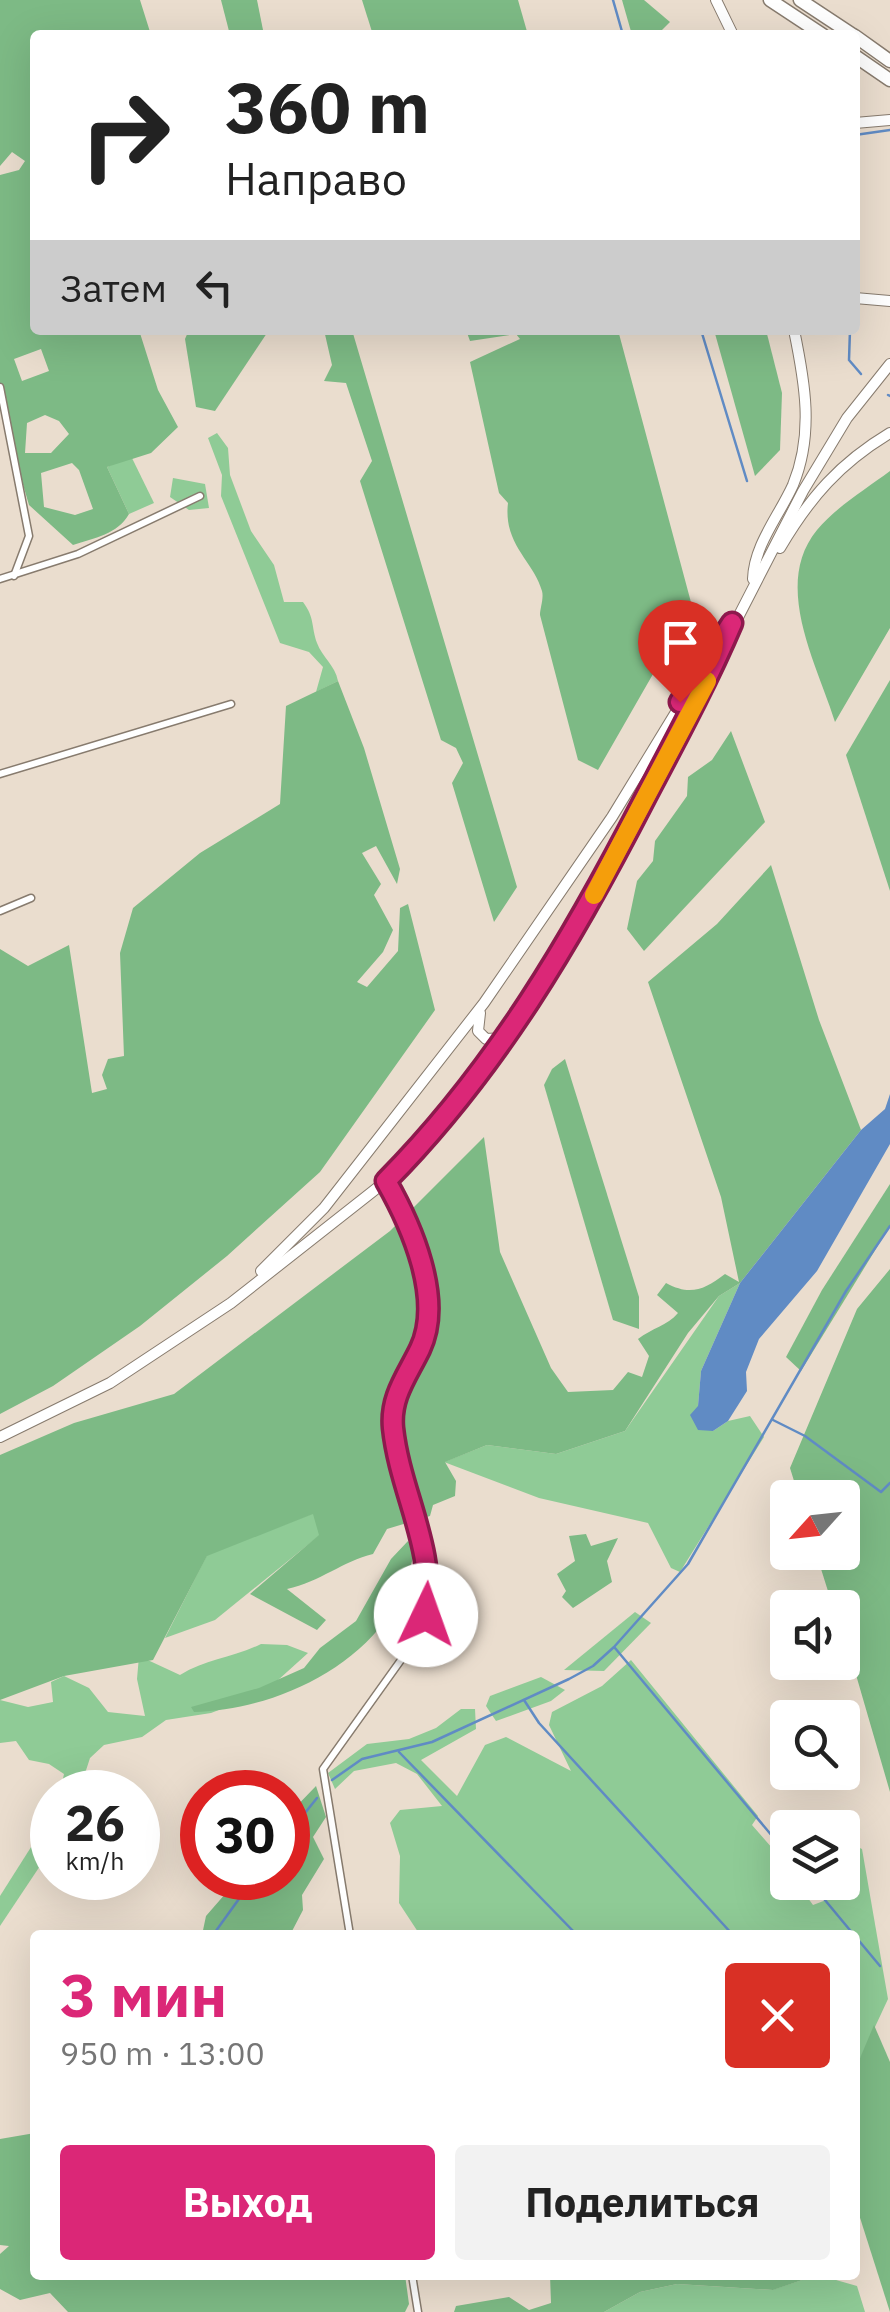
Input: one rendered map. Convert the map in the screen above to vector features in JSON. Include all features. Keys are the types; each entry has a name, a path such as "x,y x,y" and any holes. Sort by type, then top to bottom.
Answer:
{"highway":[{"path":"770,0 815,30"},
{"path":"800,0 845,30"},
{"path":"860,40 890,61"},
{"path":"860,59 890,80"}],"main road":[{"path":"716,0 730,30"},
{"path":"860,38 890,52"},
{"path":"860,123 890,120"},
{"path":"860,298 890,301"},
{"path":"753,585 754,560 792,488 806,437 807,405 795,335"},
{"path":"0,1437 110,1384 191,1330 386,1181 461,1100 590,902 753,585 847,418 890,364"},
{"path":"753,585 823,483 856,454 890,433"},
{"path":"191,1330 270,1263 324,1208 484,1003 612,817 703,662 732,623"},
{"path":"484,1003 477,1022 478,1032 486,1039 505,1037"}],"street":[{"path":"0,387 30,536 13,578"},
{"path":"0,579 13,578 78,554 200,496"},
{"path":"0,774 230,704"},
{"path":"0,911 30,898"},
{"path":"349,1930 323,1769 416,1639 426,1615 430,1588 424,1538 401,1480 393,1423 394,1402 427,1330 427,1306 418,1254 386,1181"},
{"path":"413,2280 418,2312"}],"green space":[{"path":"0,0 140,0 149,30 30,30 30,335 141,335 158,390 178,427 151,453 107,467 129,514 112,531 73,545 29,505 0,406 0,175 19,170 25,161 12,152 0,166","holes":["41,349 49,371 22,381 14,359","45,415 59,421 69,434 51,453 25,453 27,423","72,463 79,470 93,509 75,515 44,507 41,473"]},
{"path":"221,0 257,0 263,30 229,30"},
{"path":"362,0 518,0 527,30 371,30"},
{"path":"622,0 644,0 670,22 662,30 631,30"},
{"path":"187,335 266,335 215,411 196,407"},
{"path":"325,335 353,335 517,887 494,922 452,783 463,763 456,748 441,740 360,481 372,461 346,383 324,381 332,365"},
{"path":"468,335 509,335 470,341"},
{"path":"517,335 619,335 692,606 598,770 578,760 540,615 542,591 510,530 508,503 499,493 470,362 520,339"},
{"path":"715,335 767,335 782,393 780,450 755,476"},
{"path":"217,433 228,448 230,475 251,531 274,565 284,602 303,602 319,648 336,675 338,681 316,692 323,667 309,652 280,643 221,496 222,475 208,438"},
{"path":"131,456 154,503 129,514 107,467"},
{"path":"890,471 890,628 835,722 802,625 798,575 804,552 817,530"},
{"path":"173,478 205,484 209,508 189,510 170,497"},
{"path":"890,680 890,891 846,755"},
{"path":"338,681 364,748 400,869 397,884 376,846 362,853 381,884 374,895 393,930 383,952 357,982 367,987 398,951 400,908 408,904 435,1010 320,1172 227,1256 140,1326 53,1386 0,1414 0,949 28,966 69,945 92,1093 107,1089 102,1075 108,1059 124,1056 120,953 133,908 200,853 280,804 286,706"},
{"path":"731,731 765,822 644,951 627,929 637,881 653,861 655,841 687,796 688,777 712,760"},
{"path":"771,865 819,1020 861,1130 740,1283 719,1296 688,1333 625,1431 556,1454 487,1445 445,1462 456,1481 455,1496 433,1505 430,1516 387,1529 373,1554 287,1589 326,1620 317,1630 250,1594 319,1535 313,1514 207,1556 153,1660 64,1676 0,1700 0,1455 74,1423 174,1394 390,1231 484,1137 500,1252 551,1368 568,1392 613,1390 628,1372 642,1377 649,1356 638,1339 678,1313 657,1295 666,1283 697,1289 725,1274 739,1282 721,1197 648,982 717,924"},
{"path":"565,1059 639,1297 639,1329 613,1320 544,1085 552,1069"},
{"path":"890,1184 890,1226 801,1371 786,1357 822,1290"},
{"path":"890,1269 890,1792 858,1680 860,1590 828,1590 821,1570 860,1570 860,1480 794,1480 790,1468 857,1309"},
{"path":"740,1283 701,1371 698,1406 713,1431 728,1421 750,1416 764,1437 680,1572 671,1568 648,1523 539,1498 444,1462 487,1445 556,1454 625,1431 719,1296"},
{"path":"314,1513 320,1535 215,1620 165,1638 207,1555"},
{"path":"586,1534 591,1546 618,1538 607,1561 612,1582 573,1608 562,1597 566,1591 557,1574 575,1561 569,1536"},
{"path":"408,1541 416,1549 395,1604 385,1621 347,1659 300,1687 274,1697 221,1710 194,1712 191,1707 259,1688 304,1668 320,1648 356,1621 391,1559"},
{"path":"635,1612 651,1623 604,1671 564,1670"},
{"path":"261,1644 287,1645 308,1653 277,1681 245,1700 211,1713 166,1720 142,1737 104,1745 90,1758 86,1770 58,1770 29,1760 16,1741 0,1743 0,1700 28,1707 53,1702 51,1682 64,1676 89,1688 108,1712 145,1716 137,1679 139,1656 180,1675"},
{"path":"631,1660 758,1816 752,1825 770,1846 770,1900 809,1900 813,1905 826,1900 860,1900 862,1849 888,1999 860,2059 860,1930 417,1930 399,1903 400,1856 390,1823 400,1810 442,1806 417,1774 396,1763 354,1771 335,1789 328,1773 367,1744 409,1739 436,1728 461,1709 475,1709 476,1729 421,1760 457,1796 485,1745 506,1737 571,1771 549,1725 552,1712 602,1686"},
{"path":"541,1677 565,1690 551,1701 496,1721 486,1706 490,1696"},
{"path":"316,1786 326,1817 313,1837 324,1859 310,1882 310,1792"},
{"path":"30,1849 30,1881 0,1926 0,1896"},
{"path":"220,1900 302,1900 303,1910 293,1930 203,1930 206,1916"},
{"path":"874,2025 890,2062 890,2312 860,2218 860,2058"},
{"path":"30,2134 30,2280 406,2280 409,2304 405,2312 68,2312 50,2293 20,2300 0,2289 0,2254 9,2246 0,2245 0,2139"},
{"path":"550,2280 802,2280 773,2290 677,2284 640,2292 604,2312 454,2312 456,2306 509,2297 529,2310 551,2303"},
{"path":"802,2280 836,2280 857,2286 865,2312 604,2312 640,2292 677,2284 772,2290"}],"water":[{"path":"890,1094 890,1144 817,1271 759,1339 746,1372 747,1391 728,1421 713,1431 698,1430 690,1415 698,1406 701,1371 740,1283 861,1130 885,1109"}],"waterway":[{"path":"613,0 622,30"},
{"path":"860,134 890,130"},
{"path":"703,335 747,481"},
{"path":"850,335 849,360 861,374"},
{"path":"332,1780 362,1759 432,1742 569,1679 593,1666 614,1647 688,1564 846,1291 890,1226"},
{"path":"773,1420 805,1436 881,1492 890,1483"},
{"path":"615,1648 770,1833"},
{"path":"524,1700 539,1723 728,1930"},
{"path":"399,1752 572,1930"},
{"path":"310,1807 317,1798"},
{"path":"217,1930 238,1900"},
{"path":"825,1900 850,1930"},
{"path":"860,1942 880,1966"}],"slow traffic":[{"path":"594,895 707,681"}],"route":[{"path":"426,1615 429,1564 424,1538 401,1480 393,1423 394,1402 427,1330 427,1306 418,1254 404,1214 386,1181 461,1100 539,989 638,811 709,676 732,623 680,702"}]}
